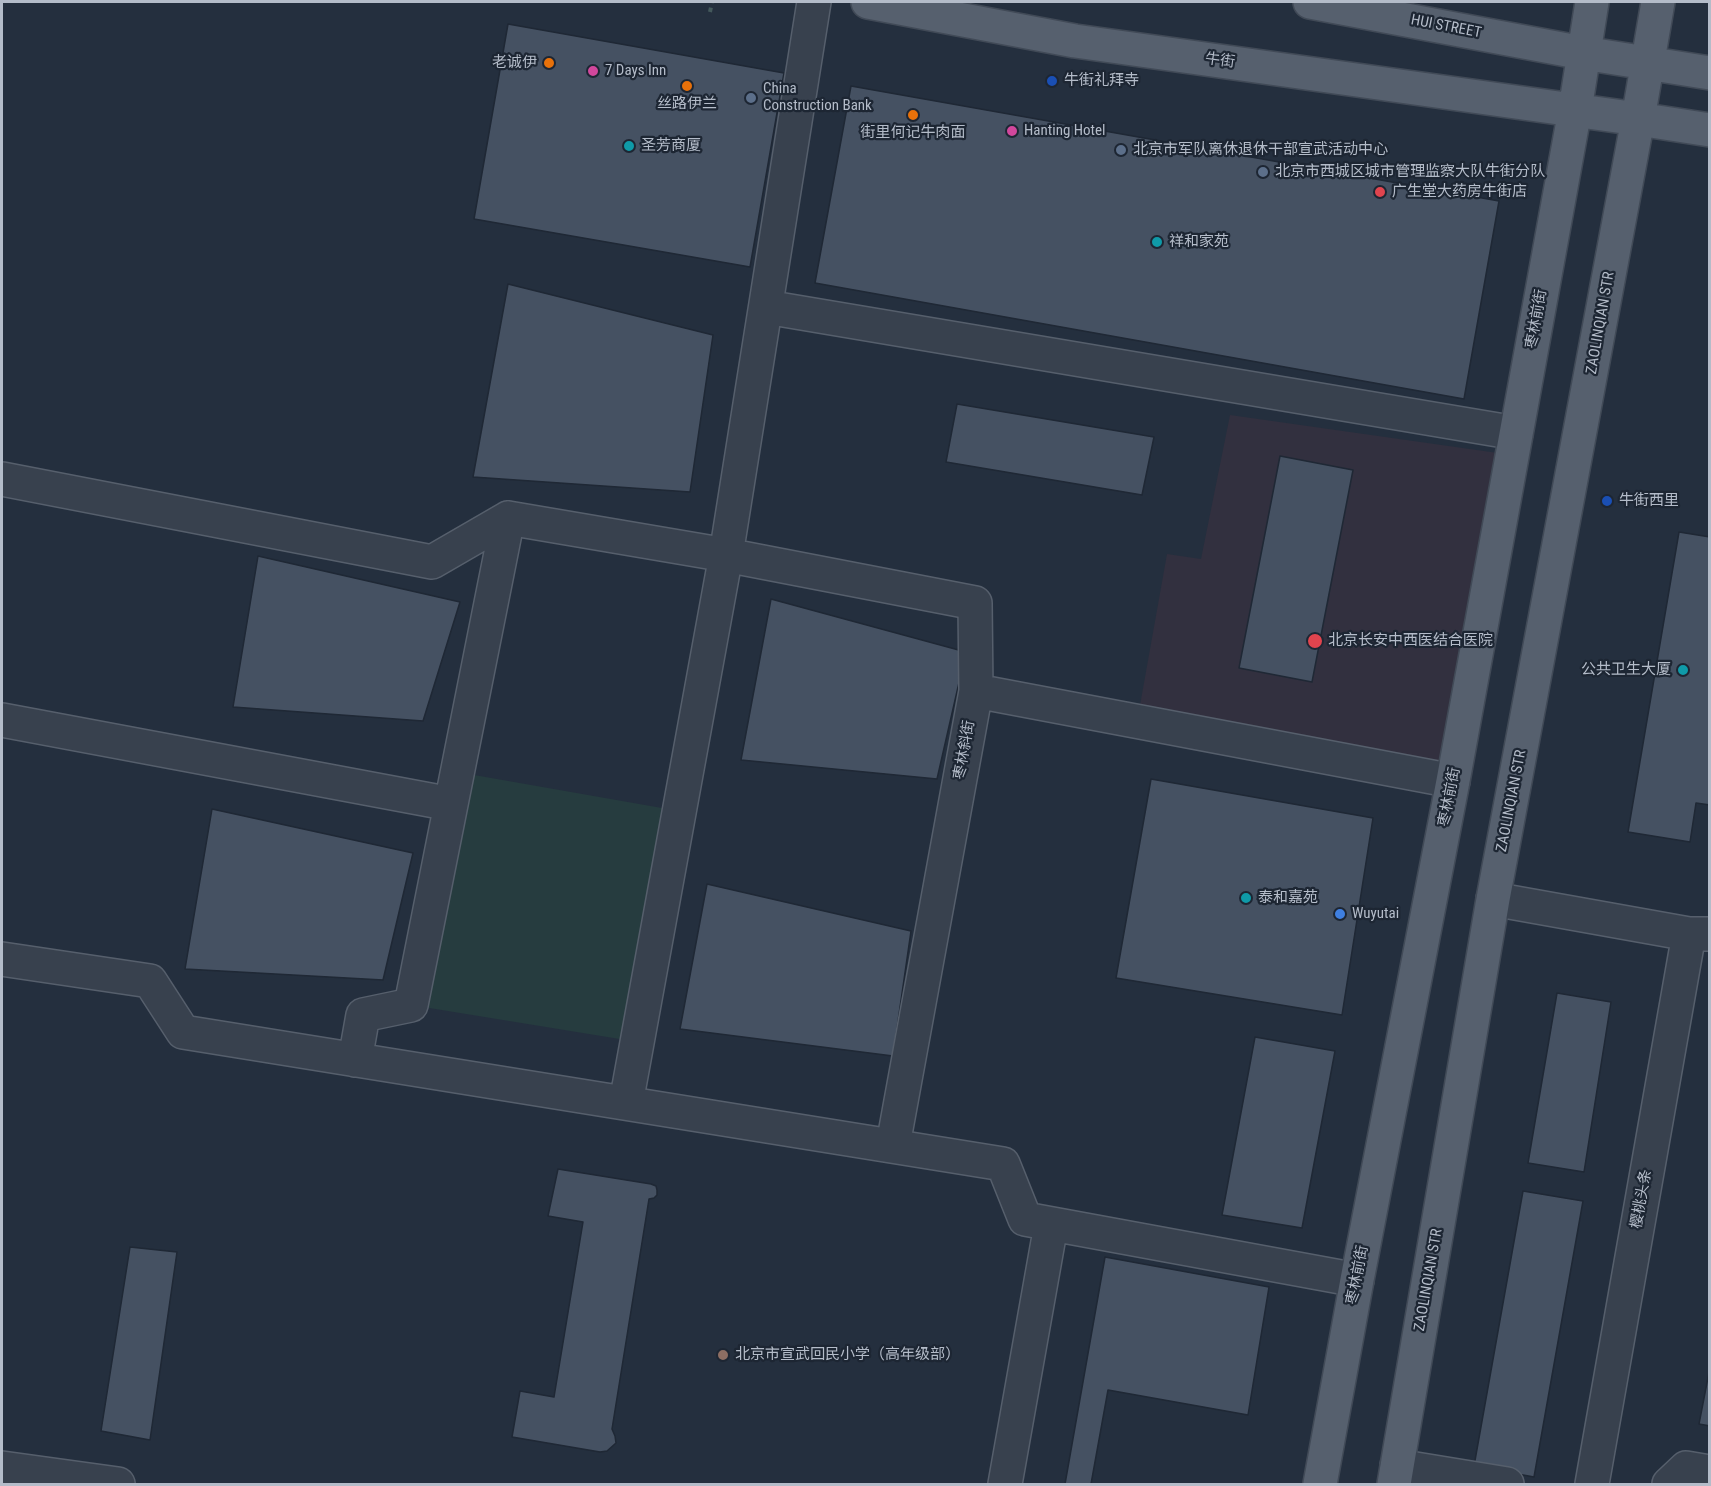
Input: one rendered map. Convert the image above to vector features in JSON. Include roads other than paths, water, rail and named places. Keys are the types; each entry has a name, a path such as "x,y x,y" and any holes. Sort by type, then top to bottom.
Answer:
{"main road":[{"name":"牛街","path":"868,2 1075,41 1638,118 1710,130"},
{"name":"HUI STREET","path":"1310,2 1583,53 1710,74"},
{"name":"枣林前街","path":"1320,1485 1453,781 1575,110 1592,2"},
{"name":"ZAOLINQIAN STR","path":"1396,1475 1493,899 1658,2"}],"street":[{"path":"626,1103 726,555 814,2"},
{"path":"766,307 1516,433"},
{"path":"2,479 432,562 508,518 726,555"},
{"path":"355,1060 363,1015 411,1005 508,518"},
{"name":"枣林斜街","path":"726,555 975,603 976,691 893,1145"},
{"path":"976,691 1453,781"},
{"path":"2,720 451,804"},
{"path":"1493,899 1699,934"},
{"name":"樱桃头条","path":"1592,1485 1699,934"},
{"path":"2,959 150,981 183,1032 1003,1164 1024,1220 1357,1280"},
{"path":"1005,1485 1051,1225"},
{"path":"2,1468 118,1485"},
{"path":"1669,1485 1686,1468 1710,1472"},
{"path":"1396,1475 1508,1485"}],"place":[{"name":"老诚伊","path":"549,63"},
{"name":"7 Days Inn","path":"593,71"},
{"name":"牛街礼拜寺","path":"1052,81"},
{"name":"丝路伊兰","path":"687,86"},
{"name":"China Construction Bank","path":"751,98"},
{"name":"街里何记牛肉面","path":"913,115"},
{"name":"Hanting Hotel","path":"1012,131"},
{"name":"圣芳商厦","path":"629,146"},
{"name":"北京市军队离休退休干部宣武活动中心","path":"1121,150"},
{"name":"北京市西城区城市管理监察大队牛街分队","path":"1263,172"},
{"name":"广生堂大药房牛街店","path":"1380,192"},
{"name":"祥和家苑","path":"1157,242"},
{"name":"牛街西里","path":"1607,501"},
{"name":"北京长安中西医结合医院","path":"1315,641"},
{"name":"公共卫生大厦","path":"1683,670"},
{"name":"泰和嘉苑","path":"1246,898"},
{"name":"Wuyutai","path":"1340,914"},
{"name":"北京市宣武回民小学（高年级部）","path":"723,1355"}]}
